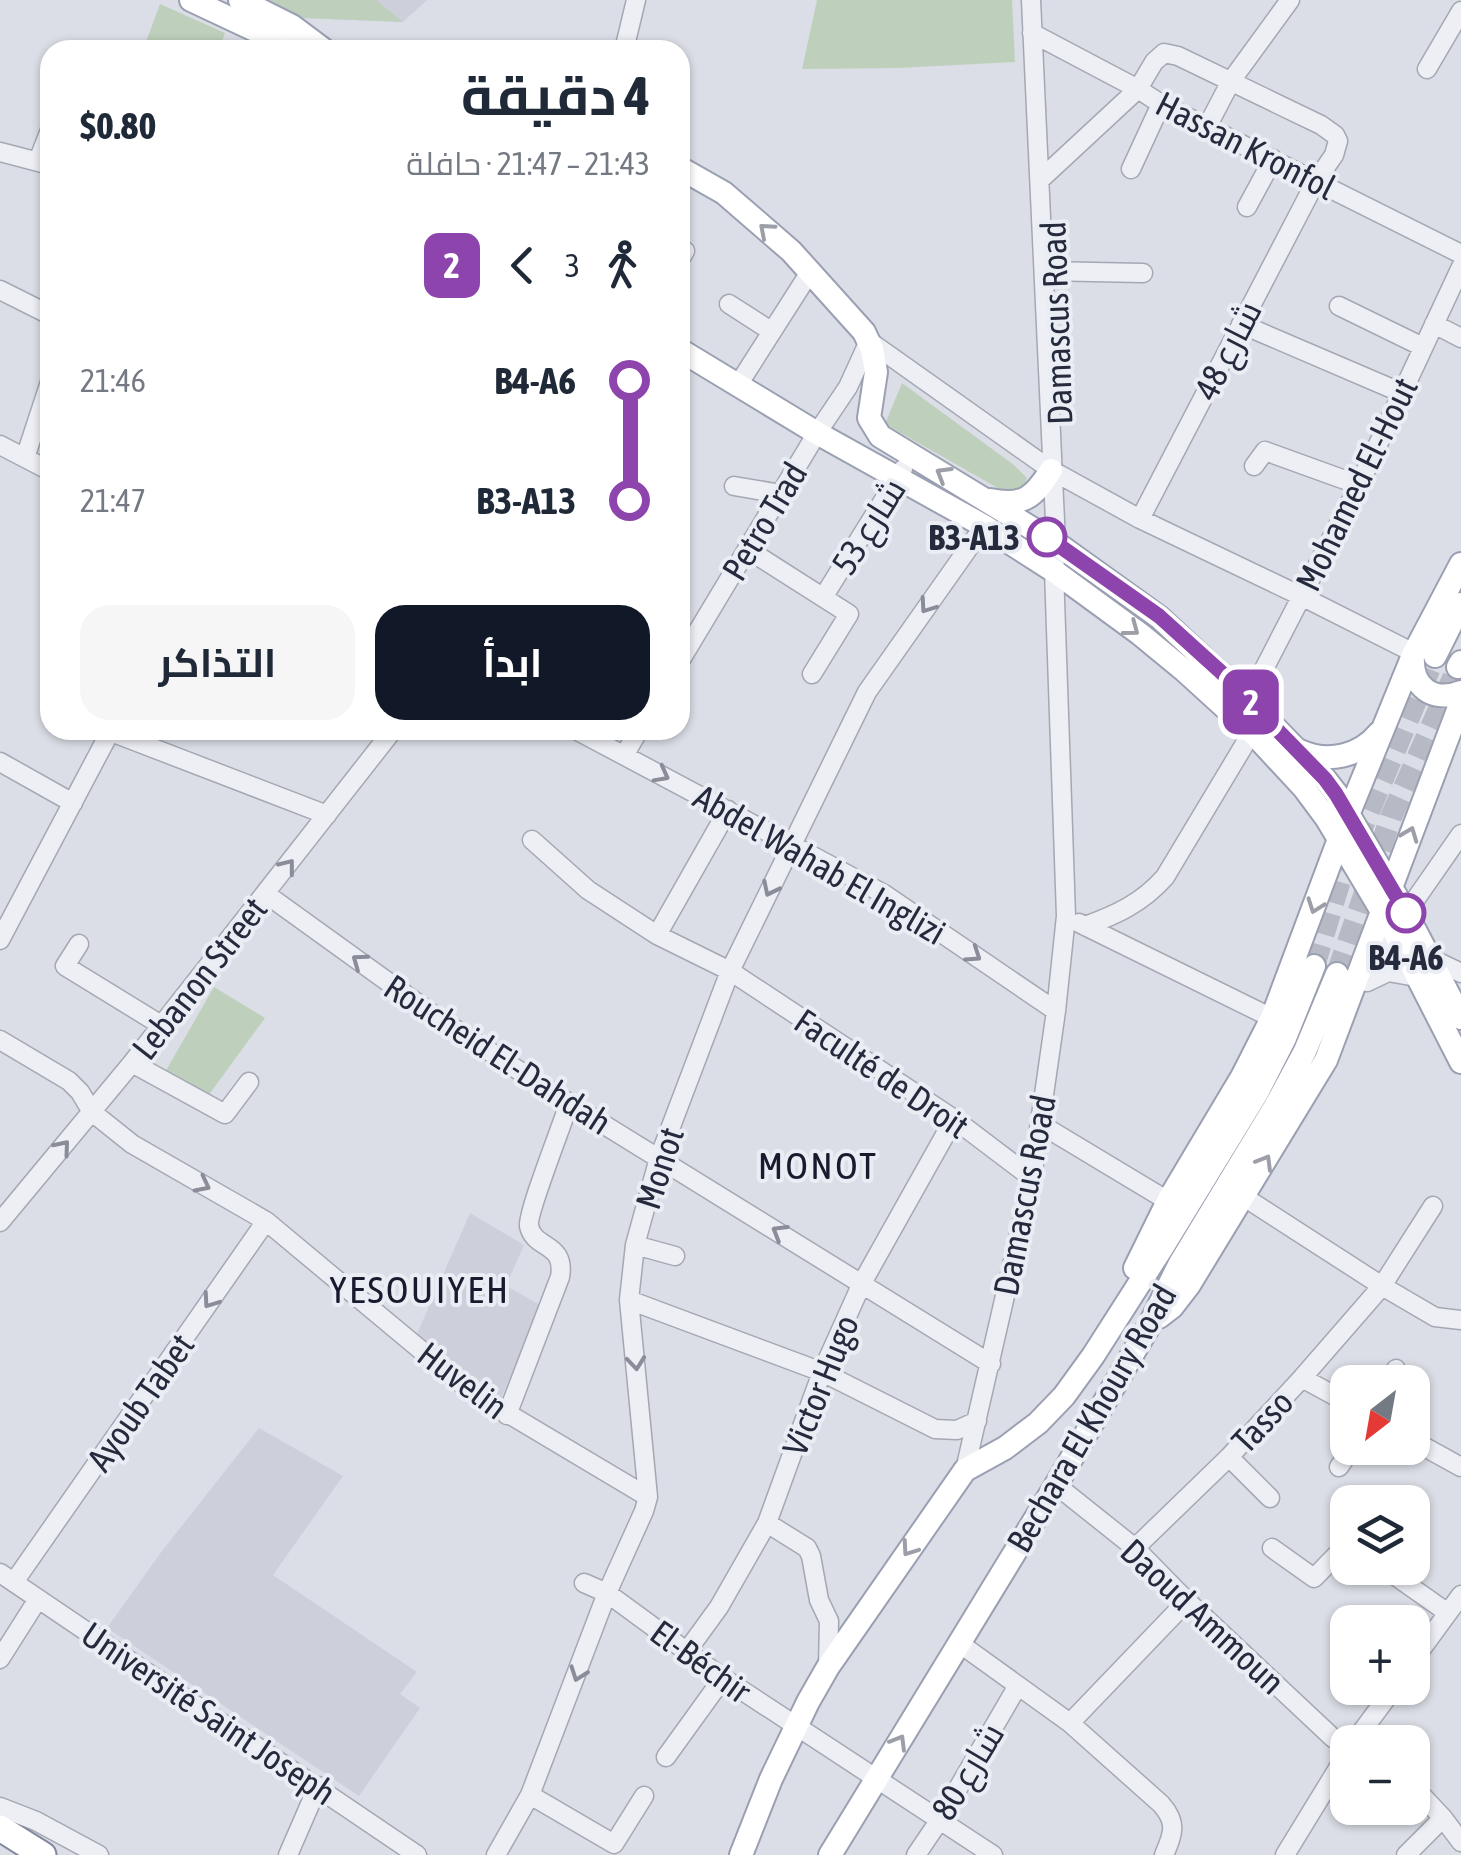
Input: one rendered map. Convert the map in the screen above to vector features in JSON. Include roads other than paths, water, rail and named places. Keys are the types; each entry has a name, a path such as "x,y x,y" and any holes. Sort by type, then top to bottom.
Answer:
{"highway":[{"path":"0,1828 43,1855"}],"main road":[{"path":"192,0 272,40"},
{"path":"240,0 311,40"},
{"path":"690,174 724,193 791,251 869,341 876,372 869,411 880,436 1056,542 1159,616 1331,786 1390,885 1400,923 1461,1062"},
{"path":"690,356 817,433 984,526 1140,634 1252,732 1317,803 1381,910 1400,923"},
{"path":"982,498 1018,502 1038,490 1051,470"},
{"path":"1124,1305 1138,1260 1168,1201 1242,1077 1272,1018 1348,814 1385,726 1424,655 1461,564"},
{"path":"1461,604 1412,669 1416,681 1425,689 1439,695 1461,692"},
{"path":"1148,1326 1182,1296 1326,1060 1461,702"},
{"path":"1296,749 1326,758 1343,756 1360,750 1385,726"},
{"path":"1422,967 1461,1018"},
{"name":"Bechara El Khoury Road","path":"830,1855 1056,1485 1276,1105 1305,1051 1326,970 1257,1093 1093,1356 1050,1411 1015,1441 965,1470"},
{"name":"Damascus Road","path":"741,1855 796,1727 828,1667 965,1470"}],"street":[{"path":"626,40 636,0"},
{"name":"Damascus Road","path":"965,1470 1032,1178 1066,916 1051,470 1052,204 1040,178 1031,0"},
{"path":"1208,127 1231,81 1290,0"},
{"path":"1428,69 1461,11"},
{"name":"Hassan Kronfol","path":"1032,33 1161,104 1461,254"},
{"path":"1040,178 1138,89 1164,53 1231,81"},
{"name":"شارع 48","path":"1140,519 1316,181 1338,147 1335,135 1321,125 1231,81"},
{"path":"1131,170 1161,104"},
{"path":"0,152 40,162"},
{"path":"1248,207 1273,160"},
{"name":"Mohamed El-Hout","path":"1248,700 1359,484 1461,267"},
{"path":"1049,271 1143,273"},
{"path":"738,385 810,272"},
{"path":"0,290 40,308"},
{"path":"729,304 772,331"},
{"path":"1338,306 1423,347"},
{"path":"1241,324 1402,393"},
{"path":"1434,324 1461,338"},
{"path":"869,341 1051,470 1140,519 1424,655"},
{"name":"Petro Trad","path":"690,644 848,387 869,341"},
{"path":"25,458 40,412"},
{"path":"0,445 40,466"},
{"path":"1254,466 1265,450 1359,484"},
{"name":"شارع 53","path":"824,596 911,455"},
{"path":"734,486 781,494"},
{"name":"Monot","path":"496,1855 530,1795 648,1497 629,1300 636,1244 659,1158 730,970 866,692 984,526"},
{"name":"شارع 53","path":"747,549 850,614 812,674"},
{"path":"1084,926 1130,908 1165,877 1252,732"},
{"path":"0,940 104,740"},
{"path":"131,740 328,816"},
{"name":"Lebanon Street","path":"0,1222 132,1064 385,740"},
{"name":"Abdel Wahab El Inglizi","path":"596,740 884,894 1056,1011"},
{"path":"624,754 633,740"},
{"path":"0,762 73,803"},
{"path":"657,935 728,810"},
{"path":"1346,1011 1461,834"},
{"name":"Faculté de Droit","path":"532,840 588,890 657,935 730,970 954,1119 1032,1178"},
{"name":"Roucheid El-Dahdah","path":"266,894 438,1018 569,1103 991,1364"},
{"path":"1066,916 1272,1018"},
{"path":"79,944 65,966 161,1025"},
{"path":"1368,981 1388,972 1422,967 1461,973"},
{"name":"Huvelin","path":"0,1040 69,1081 92,1112 132,1144 266,1221 470,1392 648,1497"},
{"path":"132,1064 225,1114 248,1082"},
{"path":"507,1415 560,1277 562,1266 556,1252 534,1235 529,1224 569,1103"},
{"name":"Victor Hugo","path":"687,1651 719,1607 767,1523 822,1372 862,1283 954,1119"},
{"path":"1040,1124 1168,1201"},
{"path":"1244,1197 1436,1317 1461,1320"},
{"name":"Tasso","path":"1135,1548 1229,1457 1302,1378 1382,1286 1433,1206"},
{"name":"Ayoub Tabet","path":"7,1578 266,1221"},
{"path":"636,1244 675,1256"},
{"path":"629,1300 822,1372 935,1430 957,1430 977,1420"},
{"path":"1302,1378 1330,1394"},
{"path":"1430,1450 1461,1467"},
{"path":"1229,1457 1270,1498"},
{"name":"Daoud Ammoun","path":"1056,1485 1135,1548 1330,1735"},
{"path":"767,1523 807,1548 811,1556 819,1600 828,1621 828,1667"},
{"path":"1272,1548 1314,1578 1330,1562"},
{"name":"Université Saint Joseph","path":"7,1578 417,1855"},
{"name":"El-Béchir","path":"584,1583 607,1593 722,1678 993,1855"},
{"path":"1408,1585 1448,1613"},
{"path":"1430,1638 1461,1595"},
{"path":"0,1659 38,1598"},
{"path":"1070,1723 1187,1601"},
{"path":"959,1643 1070,1723 1168,1812 1172,1832 1164,1855"},
{"path":"666,1757 722,1678"},
{"name":"شارع 80","path":"916,1855 1017,1687"},
{"path":"1365,1725 1381,1705"},
{"path":"1284,1855 1330,1781"},
{"path":"293,1853 318,1786"},
{"path":"530,1795 614,1844 644,1796"},
{"path":"1430,1804 1461,1842"},
{"path":"0,1807 36,1821 99,1855"},
{"path":"1406,1855 1444,1818"}],"tunnel":[{"path":"1314,966 1341,877 1435,656"},
{"path":"1337,974 1391,817 1458,667"}],"place":[{"name":"B3-A13","path":"1047,537"},
{"name":"B4-A6","path":"1406,913"}],"district":[{"name":"MONOT","path":"818,1165"},
{"name":"YESOUIYEH","path":"420,1289"}]}
